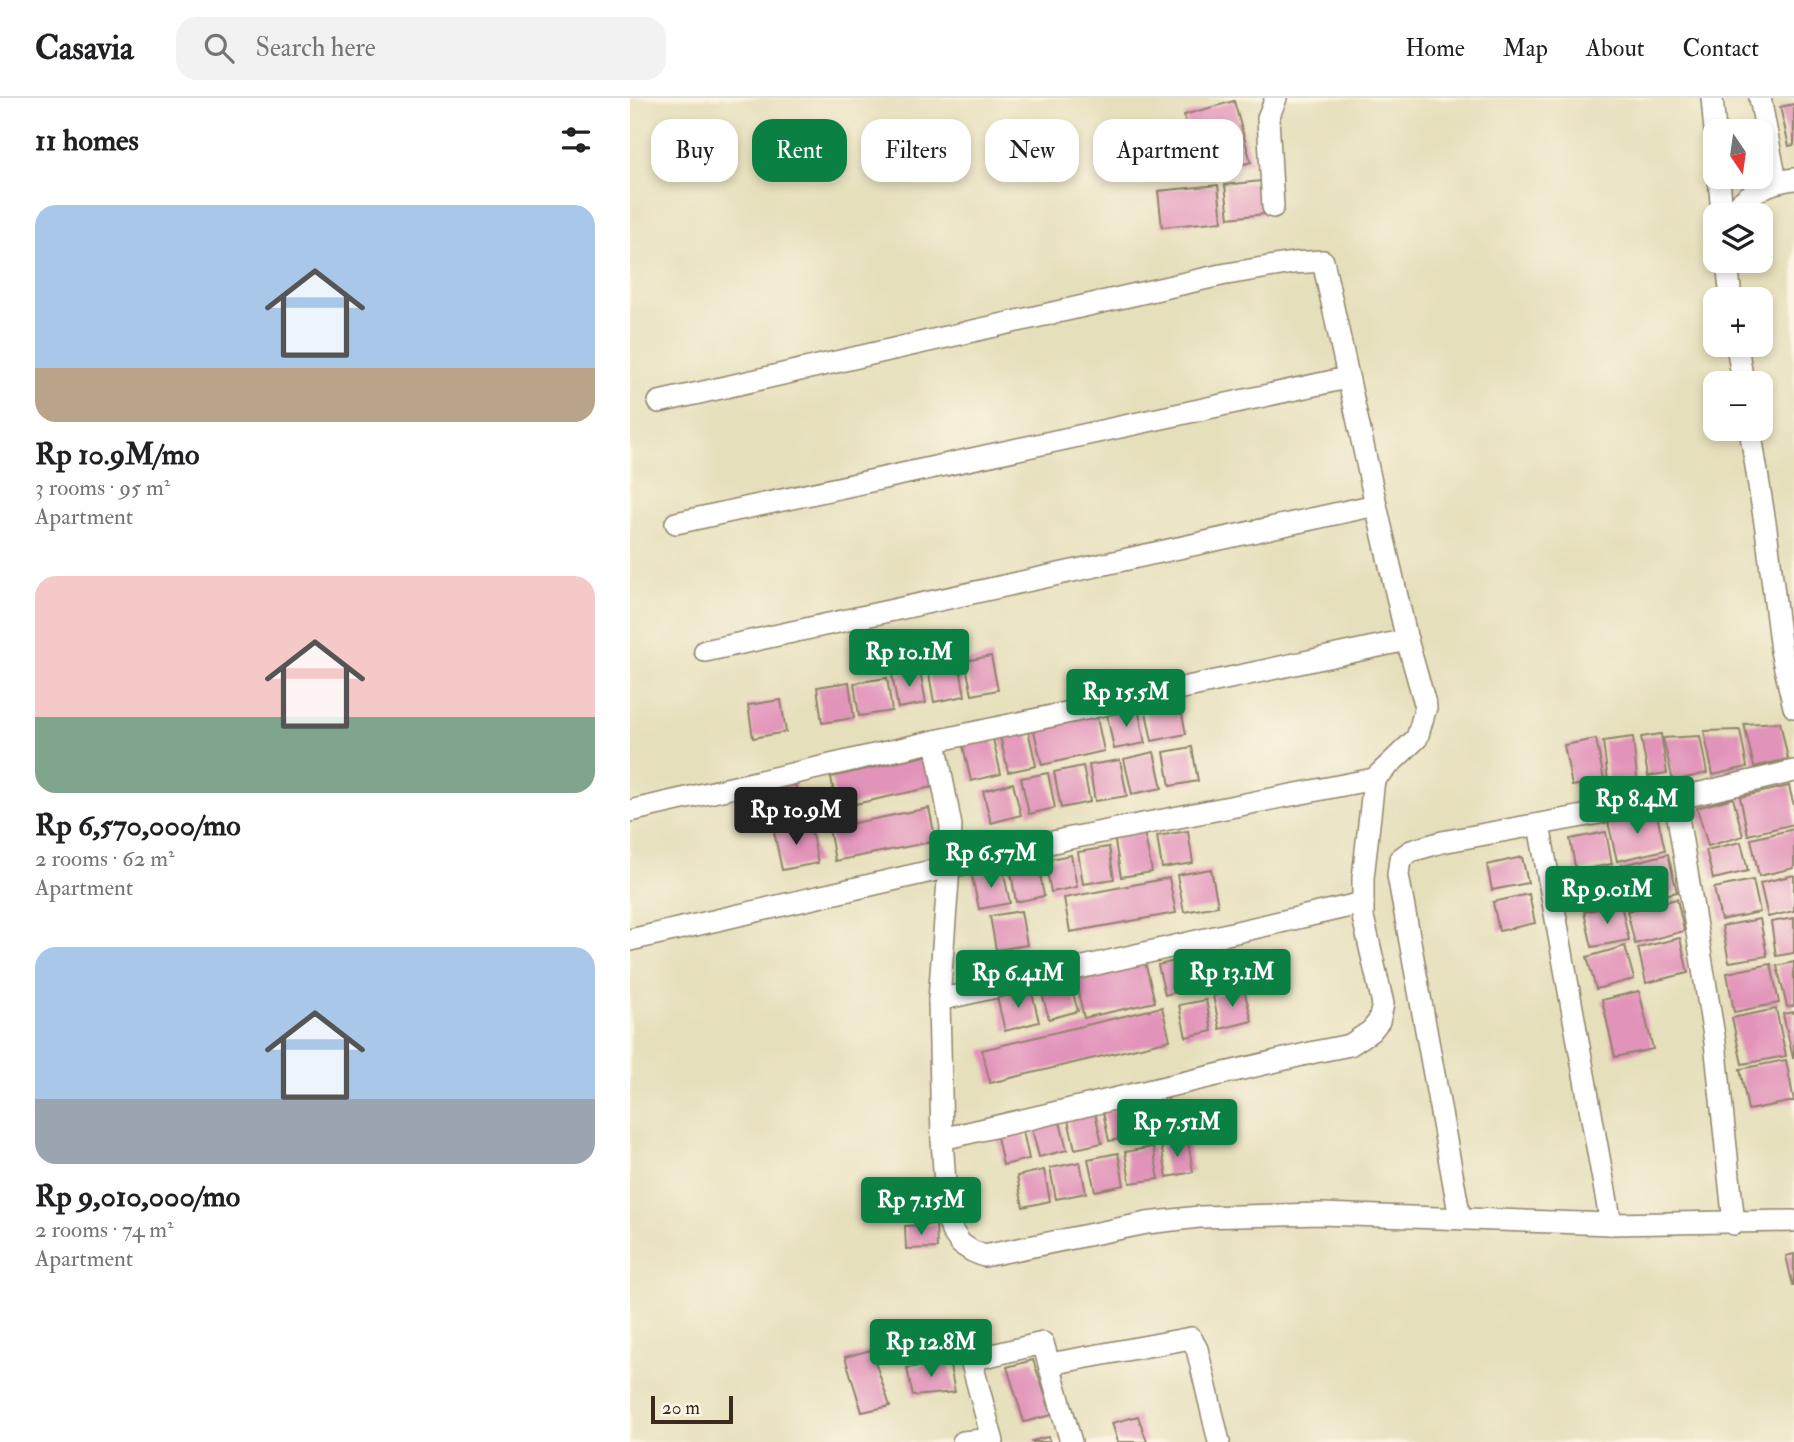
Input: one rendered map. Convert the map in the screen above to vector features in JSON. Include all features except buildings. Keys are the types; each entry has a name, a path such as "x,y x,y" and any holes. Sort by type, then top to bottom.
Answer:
{"street":[{"path":"1273,207 1268,118 1276,98"},
{"path":"1712,98 1714,119"},
{"path":"1743,203 1756,191 1785,180 1760,98"},
{"path":"630,940 1066,839 1374,779 1417,738 1426,707 1376,505 1323,261 1221,275 659,402"},
{"path":"676,523 1347,378"},
{"path":"1752,441 1781,651 1794,707"},
{"path":"705,651 1376,505"},
{"path":"630,811 935,741 1408,640"},
{"path":"935,741 951,826 939,1000 942,1139 947,1215 952,1231 961,1244 972,1251 984,1256 1147,1223 1199,1217 1321,1214 1611,1224 1794,1221"},
{"path":"1460,1218 1398,866 1400,859 1411,851 1422,848 1675,799 1794,771"},
{"path":"942,1139 1350,1045 1370,1031 1379,1021 1383,1004 1363,917 1363,878 1374,779"},
{"path":"1675,799 1715,1042 1734,1224"},
{"path":"1539,825 1611,1224"},
{"path":"1366,854 1398,866"},
{"path":"939,1000 1363,902"},
{"path":"1050,1364 1191,1338 1197,1349 1219,1442"},
{"path":"963,1442 992,1440 971,1360 1043,1343 1071,1442"}]}
